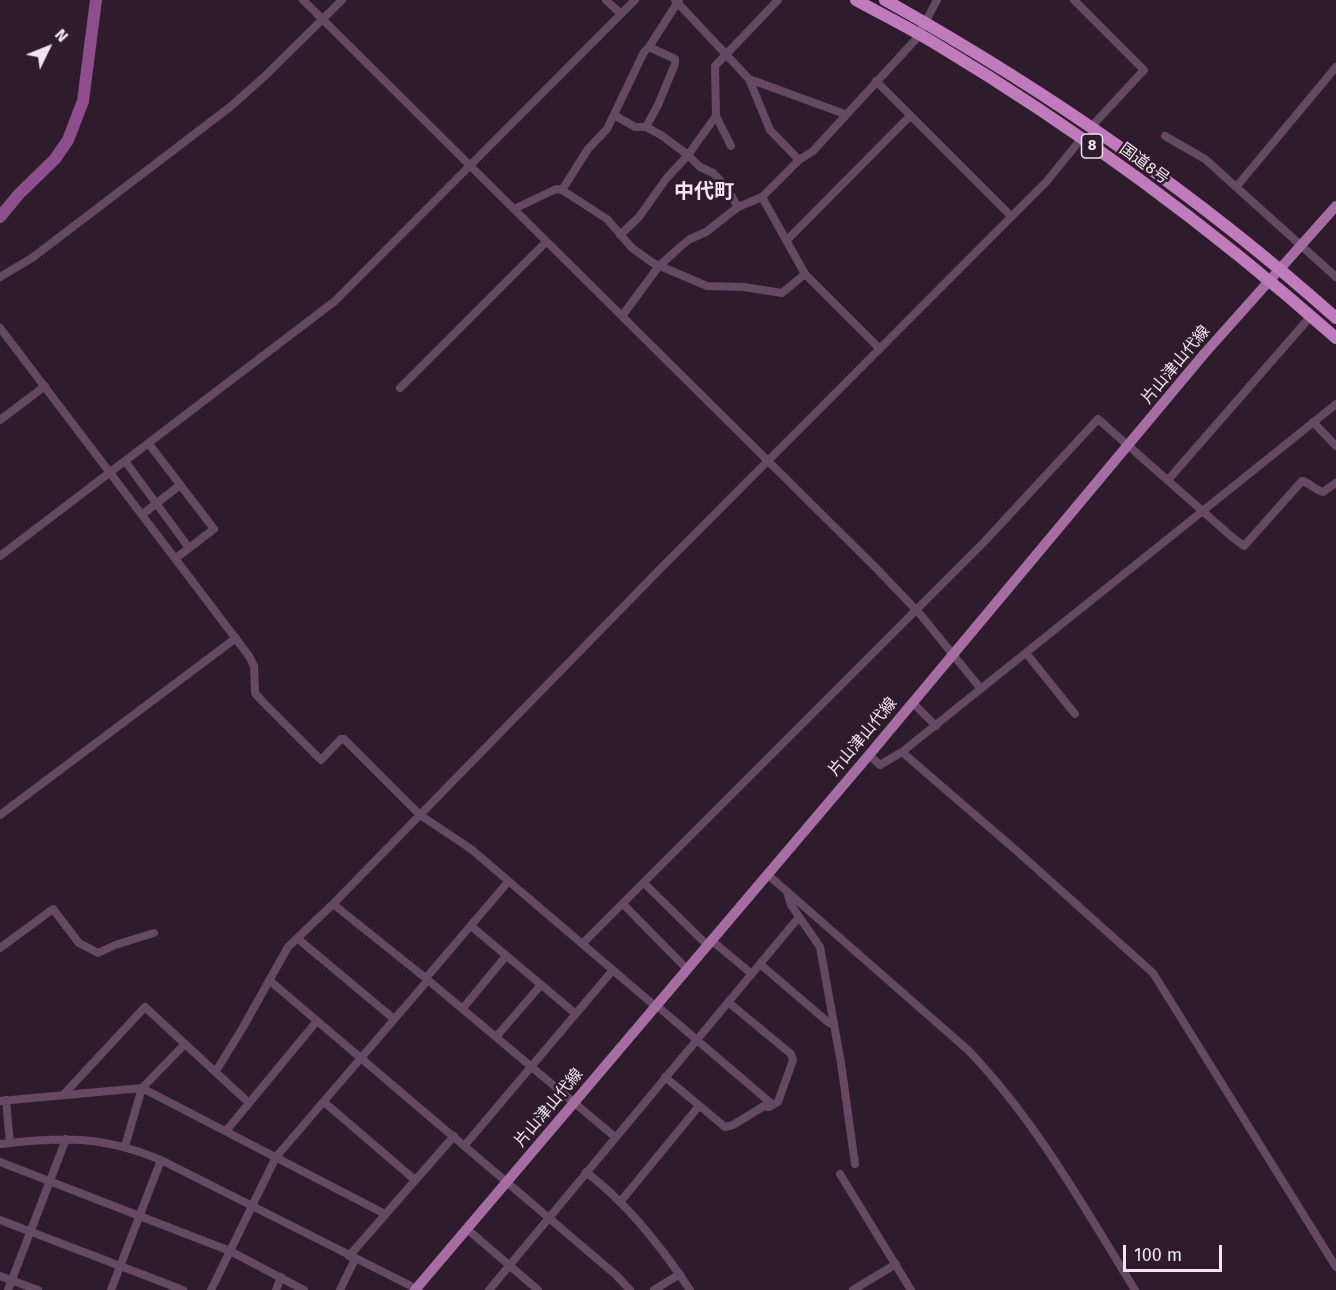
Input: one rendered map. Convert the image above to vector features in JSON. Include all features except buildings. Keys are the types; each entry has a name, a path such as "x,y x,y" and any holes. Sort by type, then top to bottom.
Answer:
{"highway":[{"name":"国道8号","path":"856,0 919,35 1081,139 1196,223 1270,281 1336,338"},
{"name":"国道8号","path":"885,0 926,23 1091,127 1184,193 1280,269 1336,318"}],"main road":[{"name":"片山津山代線","path":"417,1290 1204,354 1336,206"}],"street":[{"path":"303,0 916,609 981,689"},
{"path":"0,277 32,258 204,128 265,76 342,0"},
{"path":"606,0 621,14"},
{"path":"0,556 335,302 635,0"},
{"path":"731,146 716,116 715,66 778,0"},
{"path":"622,316 659,266 690,238 706,232 738,207 762,197 799,160 813,151 919,35 937,0"},
{"path":"1074,0 1143,70 1091,127"},
{"path":"562,190 588,149 607,129 644,52 650,47 677,1 749,79 770,130 799,160"},
{"path":"646,127 675,64 675,59 671,56 650,47"},
{"path":"1237,186 1336,68"},
{"path":"749,79 845,114"},
{"path":"876,81 1011,216"},
{"path":"614,115 635,127 646,127 661,135 700,167 713,173 725,185 738,207"},
{"path":"620,235 639,217 716,116"},
{"path":"787,240 910,116"},
{"path":"1165,136 1205,159 1336,277"},
{"path":"216,1071 288,947 1058,169 1081,139"},
{"path":"514,209 556,189 562,190 607,219 639,254 659,266 707,286 744,287 782,293 804,274"},
{"path":"762,197 804,274 880,350"},
{"path":"400,388 546,242"},
{"path":"1168,480 1311,316"},
{"path":"0,328 236,638 254,666 255,693 321,760 341,739 344,739 420,815 471,849 612,971 773,1105"},
{"path":"0,420 45,386"},
{"path":"869,755 880,765 902,752 1336,404"},
{"path":"582,944 985,541 1098,419 1244,546 1302,482 1323,492 1336,483"},
{"path":"1313,422 1336,446"},
{"path":"149,444 214,529 176,558"},
{"path":"125,461 189,548"},
{"path":"143,514 180,485"},
{"path":"0,815 236,638"},
{"path":"1026,653 1075,714"},
{"path":"912,702 936,726"},
{"path":"902,752 1153,973 1336,1267"},
{"path":"767,874 968,1050 994,1077 1031,1124 1135,1290"},
{"path":"211,1290 276,1157 508,882"},
{"path":"644,883 709,942 752,974"},
{"path":"787,891 790,905 820,947 841,1063 855,1164"},
{"path":"333,904 463,1008 615,1137"},
{"path":"623,904 687,969"},
{"path":"0,948 53,909 79,943 98,953 115,945 154,933"},
{"path":"489,1290 799,917"},
{"path":"811,932 823,922"},
{"path":"471,926 576,1014"},
{"path":"297,938 394,1019"},
{"path":"463,1008 506,956"},
{"path":"760,964 829,1023 834,1024"},
{"path":"465,1145 612,971"},
{"path":"269,980 465,1145 616,1275 630,1290"},
{"path":"496,1037 540,986"},
{"path":"665,1077 725,1127 729,1127 764,1106 778,1102 793,1060 791,1054 728,1002"},
{"path":"64,1095 145,1007 249,1102"},
{"path":"226,1131 317,1021"},
{"path":"125,1146 142,1088 185,1044"},
{"path":"10,1143 3,1101 142,1088 385,1214"},
{"path":"324,1102 415,1180"},
{"path":"621,1201 699,1106"},
{"path":"340,1290 352,1258 385,1214 454,1136"},
{"path":"8,1290 66,1139"},
{"path":"0,1144 66,1139 96,1140 125,1146 161,1160 417,1290"},
{"path":"111,1290 161,1160"},
{"path":"0,1162 230,1251 304,1290"},
{"path":"586,1172 621,1201 680,1274 690,1290"},
{"path":"840,1174 911,1290"},
{"path":"0,1220 183,1290"},
{"path":"467,1230 538,1290"},
{"path":"853,1290 896,1264"},
{"path":"654,1290 680,1274"},
{"path":"0,1276 38,1290"},
{"path":"276,1290 281,1277"}],"waterway":[{"path":"0,217 19,194 55,159 68,140 83,101 96,0"}],"district":[{"name":"中代町","path":"704,192"}]}
